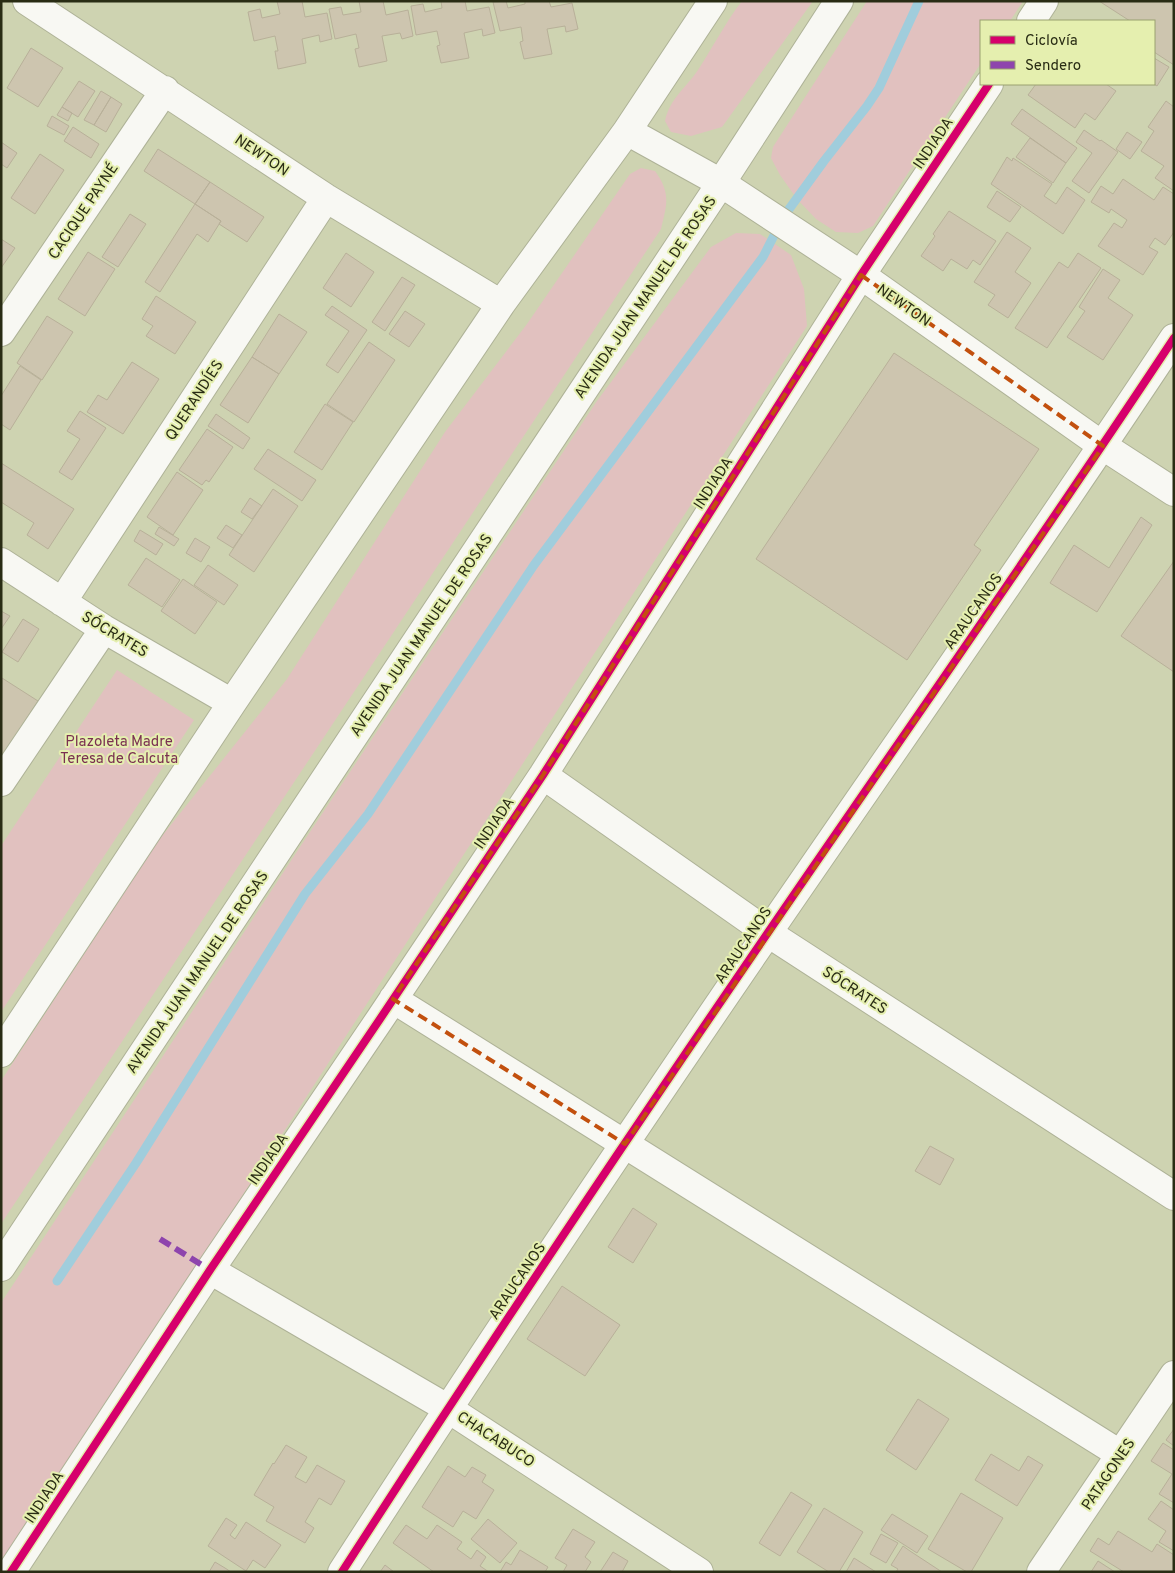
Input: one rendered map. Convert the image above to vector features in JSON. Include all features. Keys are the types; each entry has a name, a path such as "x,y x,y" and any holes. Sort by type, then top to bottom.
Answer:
{"street":[{"name":"NEWTON","path":"27,1 165,90 326,198 501,304"},
{"path":"1,1053 232,703 501,304 627,131 713,1"},
{"name":"AVENIDA JUAN MANUEL DE ROSAS","path":"1,1267 721,183 839,1"},
{"path":"1032,20 1044,1"},
{"name":"INDIADA","path":"11,1572 210,1270 542,775 861,275 988,85"},
{"name":"CACIQUE PAYNÉ","path":"1,332 165,90"},
{"name":"NEWTON","path":"627,131 721,183 861,275 1103,446 1174,492"},
{"name":"QUERANDÍES","path":"62,602 326,198"},
{"name":"ARAUCANOS","path":"342,1572 447,1408 768,933 1103,446 1174,338"},
{"name":"SÓCRATES","path":"1,562 104,629 232,703"},
{"path":"1,781 104,629"},
{"name":"SÓCRATES","path":"542,775 768,933 1174,1196"},
{"path":"393,999 1120,1454"},
{"name":"CHACABUCO","path":"210,1270 447,1408 699,1572"},
{"name":"PATAGONES","path":"1041,1572 1174,1375"}],"highlighted area":[{"path":"861,275 1103,446 625,1144 393,999 543,775"}],"green space":[{"path":"742,1 813,1 722,127 691,136 671,132 665,121 667,113 698,70"},
{"path":"867,1 1023,1 1011,20 980,20 980,65 873,226 858,233 836,232 816,219 797,199 780,175 771,158 773,147"},
{"path":"641,168 655,171 666,192 666,205 661,229 1,1224 1,1081 158,841 287,679 445,432 527,324 630,174"},
{"path":"736,233 760,234 791,255 804,289 807,326 1,1567 1,1303 298,850 597,401 711,247"},
{"name":"Plazoleta Madre Teresa de Calcuta","path":"117,670 194,720 1,1012 1,846"}],"building":[{"path":"277,1 302,1 305,17 327,13 332,39 320,42 319,35 302,39 306,63 278,69 275,51 278,51 275,36 254,41 248,12 260,9 262,18 280,14"},
{"path":"359,1 383,1 386,15 408,10 413,36 402,39 400,33 382,36 387,61 359,67 355,49 359,48 356,34 335,39 329,9 341,7 343,15 361,12"},
{"path":"441,1 465,1 467,11 489,7 495,33 483,36 482,29 464,33 469,58 441,63 437,46 440,45 437,31 416,35 411,6 423,4 425,12 442,8"},
{"path":"506,1 508,8 525,4 525,1 549,1 551,7 572,3 578,29 566,32 565,26 547,29 552,54 524,59 520,42 523,41 521,27 500,31 493,2"},
{"path":"1099,1 1174,1 1174,65 1155,53 1155,20 1128,20"},
{"path":"31,48 63,68 38,107 7,88"},
{"path":"1155,59 1169,67 1157,86 1155,85"},
{"path":"79,81 95,91 78,117 62,107"},
{"path":"1035,85 1107,85 1116,91 1095,120 1085,113 1075,128 1028,95"},
{"path":"101,91 111,97 94,125 84,120"},
{"path":"111,97 122,104 106,132 94,125"},
{"path":"1166,101 1174,107 1174,191 1155,178 1164,166 1141,151 1154,131 1148,127"},
{"path":"62,107 72,113 68,121 57,115"},
{"path":"1022,109 1077,148 1066,163 1011,124"},
{"path":"52,116 69,126 64,135 47,126"},
{"path":"73,127 99,144 91,158 64,141"},
{"path":"1084,130 1118,152 1089,193 1072,181 1092,153 1076,142"},
{"path":"1127,132 1142,142 1130,159 1116,149"},
{"path":"1030,138 1066,163 1053,183 1016,157"},
{"path":"1,142 17,153 7,168 1,164"},
{"path":"158,149 210,182 195,204 144,171"},
{"path":"40,154 64,170 35,214 11,198"},
{"path":"1007,157 1012,161 1013,158 1052,184 1044,196 1056,204 1067,187 1085,200 1063,234 991,184"},
{"path":"1123,179 1154,200 1163,187 1174,194 1174,232 1165,245 1155,238 1149,247 1158,252 1143,275 1098,246 1114,223 1122,228 1127,220 1111,209 1109,213 1091,202 1101,186 1113,194"},
{"path":"210,182 264,217 247,242 219,224 221,221 195,204"},
{"path":"997,191 1021,207 1010,222 987,207"},
{"path":"195,204 221,221 208,242 197,234 160,292 145,282"},
{"path":"949,211 996,241 980,265 973,260 967,269 951,259 943,271 921,256"},
{"path":"130,214 146,224 118,267 102,257"},
{"path":"1007,232 1031,248 1015,272 1031,283 1008,318 988,305 995,295 974,282"},
{"path":"1,239 15,248 1,268"},
{"path":"88,252 115,269 85,316 58,299"},
{"path":"346,253 374,272 351,307 323,288"},
{"path":"1078,253 1101,268 1047,348 1015,328 1059,262 1068,268"},
{"path":"1103,269 1120,280 1108,298 1133,315 1103,360 1067,337 1085,311 1079,307"},
{"path":"402,277 415,285 385,331 372,322"},
{"path":"156,296 196,322 175,354 146,336 153,326 142,319"},
{"path":"332,306 367,330 338,373 326,365 349,331 325,315"},
{"path":"405,311 425,324 409,347 389,334"},
{"path":"279,314 307,332 279,374 252,357"},
{"path":"47,316 73,332 42,380 17,363"},
{"path":"369,342 395,360 354,422 327,404"},
{"path":"894,353 1039,449 974,545 981,550 907,660 756,559"},
{"path":"252,357 279,374 248,423 220,405"},
{"path":"132,362 159,379 123,434 87,412 98,395 107,400"},
{"path":"20,366 41,380 10,430 1,424 1,396"},
{"path":"325,404 353,422 322,470 294,452"},
{"path":"80,411 106,428 72,480 59,472 80,439 67,431"},
{"path":"216,414 250,438 243,449 208,426"},
{"path":"207,429 233,447 209,482 206,480 202,485 179,470"},
{"path":"268,449 316,480 302,501 254,469"},
{"path":"1,463 74,509 48,549 27,535 34,523 1,502"},
{"path":"177,472 203,490 173,535 147,517"},
{"path":"273,489 298,506 254,572 229,555"},
{"path":"250,498 262,506 252,519 241,512"},
{"path":"1141,517 1152,525 1097,612 1050,583 1074,545 1109,568"},
{"path":"226,525 242,535 233,548 217,538"},
{"path":"159,527 179,539 174,546 155,534"},
{"path":"140,530 163,544 156,555 134,541"},
{"path":"195,538 210,547 201,562 186,553"},
{"path":"146,558 180,580 162,607 128,585"},
{"path":"1174,561 1174,672 1121,636"},
{"path":"208,565 238,585 224,605 194,585"},
{"path":"183,579 217,602 195,634 161,611"},
{"path":"1,611 10,616 1,629"},
{"path":"23,619 39,629 18,662 2,652"},
{"path":"2,678 38,701 3,755 1,753"},
{"path":"930,1146 954,1159 940,1185 915,1171"},
{"path":"633,1208 657,1224 633,1263 608,1247"},
{"path":"562,1286 620,1325 585,1376 527,1339"},
{"path":"918,1399 949,1419 916,1470 886,1450"},
{"path":"1174,1429 1174,1446 1166,1440"},
{"path":"1163,1443 1174,1450 1174,1503 1159,1494 1172,1474 1151,1461"},
{"path":"286,1445 307,1457 295,1477 306,1483 317,1465 345,1481 331,1505 319,1498 305,1522 314,1528 305,1543 266,1521 274,1507 254,1495"},
{"path":"991,1454 1019,1471 1028,1456 1043,1465 1017,1506 975,1480"},
{"path":"448,1466 465,1477 472,1467 486,1475 482,1482 494,1490 476,1519 463,1511 453,1527 422,1507"},
{"path":"791,1492 812,1505 780,1556 759,1543"},
{"path":"961,1493 1003,1518 971,1572 967,1572 928,1549"},
{"path":"1161,1501 1174,1510 1174,1551 1159,1542 1166,1531 1148,1519"},
{"path":"824,1508 863,1532 839,1572 829,1572 797,1552"},
{"path":"892,1514 928,1536 917,1553 881,1530"},
{"path":"226,1518 237,1525 230,1535 235,1539 246,1522 281,1545 265,1568 253,1560 246,1571 208,1546"},
{"path":"488,1519 517,1543 500,1563 471,1539"},
{"path":"406,1525 427,1539 437,1525 462,1542 457,1549 471,1559 477,1550 486,1557 480,1566 489,1572 434,1572 393,1543"},
{"path":"573,1529 595,1542 585,1557 591,1562 585,1572 563,1572 567,1565 555,1558"},
{"path":"1118,1531 1152,1552 1157,1544 1174,1555 1174,1572 1124,1572 1090,1551 1098,1538 1109,1545"},
{"path":"881,1534 898,1543 886,1563 870,1554"},
{"path":"903,1546 942,1572 896,1572 898,1569 891,1565"},
{"path":"520,1550 548,1567 545,1572 500,1572 506,1562 511,1565"},
{"path":"613,1552 628,1561 622,1572 600,1572"},
{"path":"854,1558 876,1572 846,1572"},
{"path":"1098,1561 1115,1572 1091,1572"},
{"path":"215,1562 225,1568 231,1572 209,1572"},
{"path":"385,1565 394,1572 380,1572"}],"waterway":[{"path":"57,1281 136,1163 305,894 368,814 534,565 763,257 784,216 867,106 879,88 919,1"}],"marked path":[{"path":"160,1239 210,1270"}],"cycle path":[{"path":"11,1572 210,1270 543,775 861,275 988,85"},
{"path":"342,1572 607,1170 1174,338"}]}
